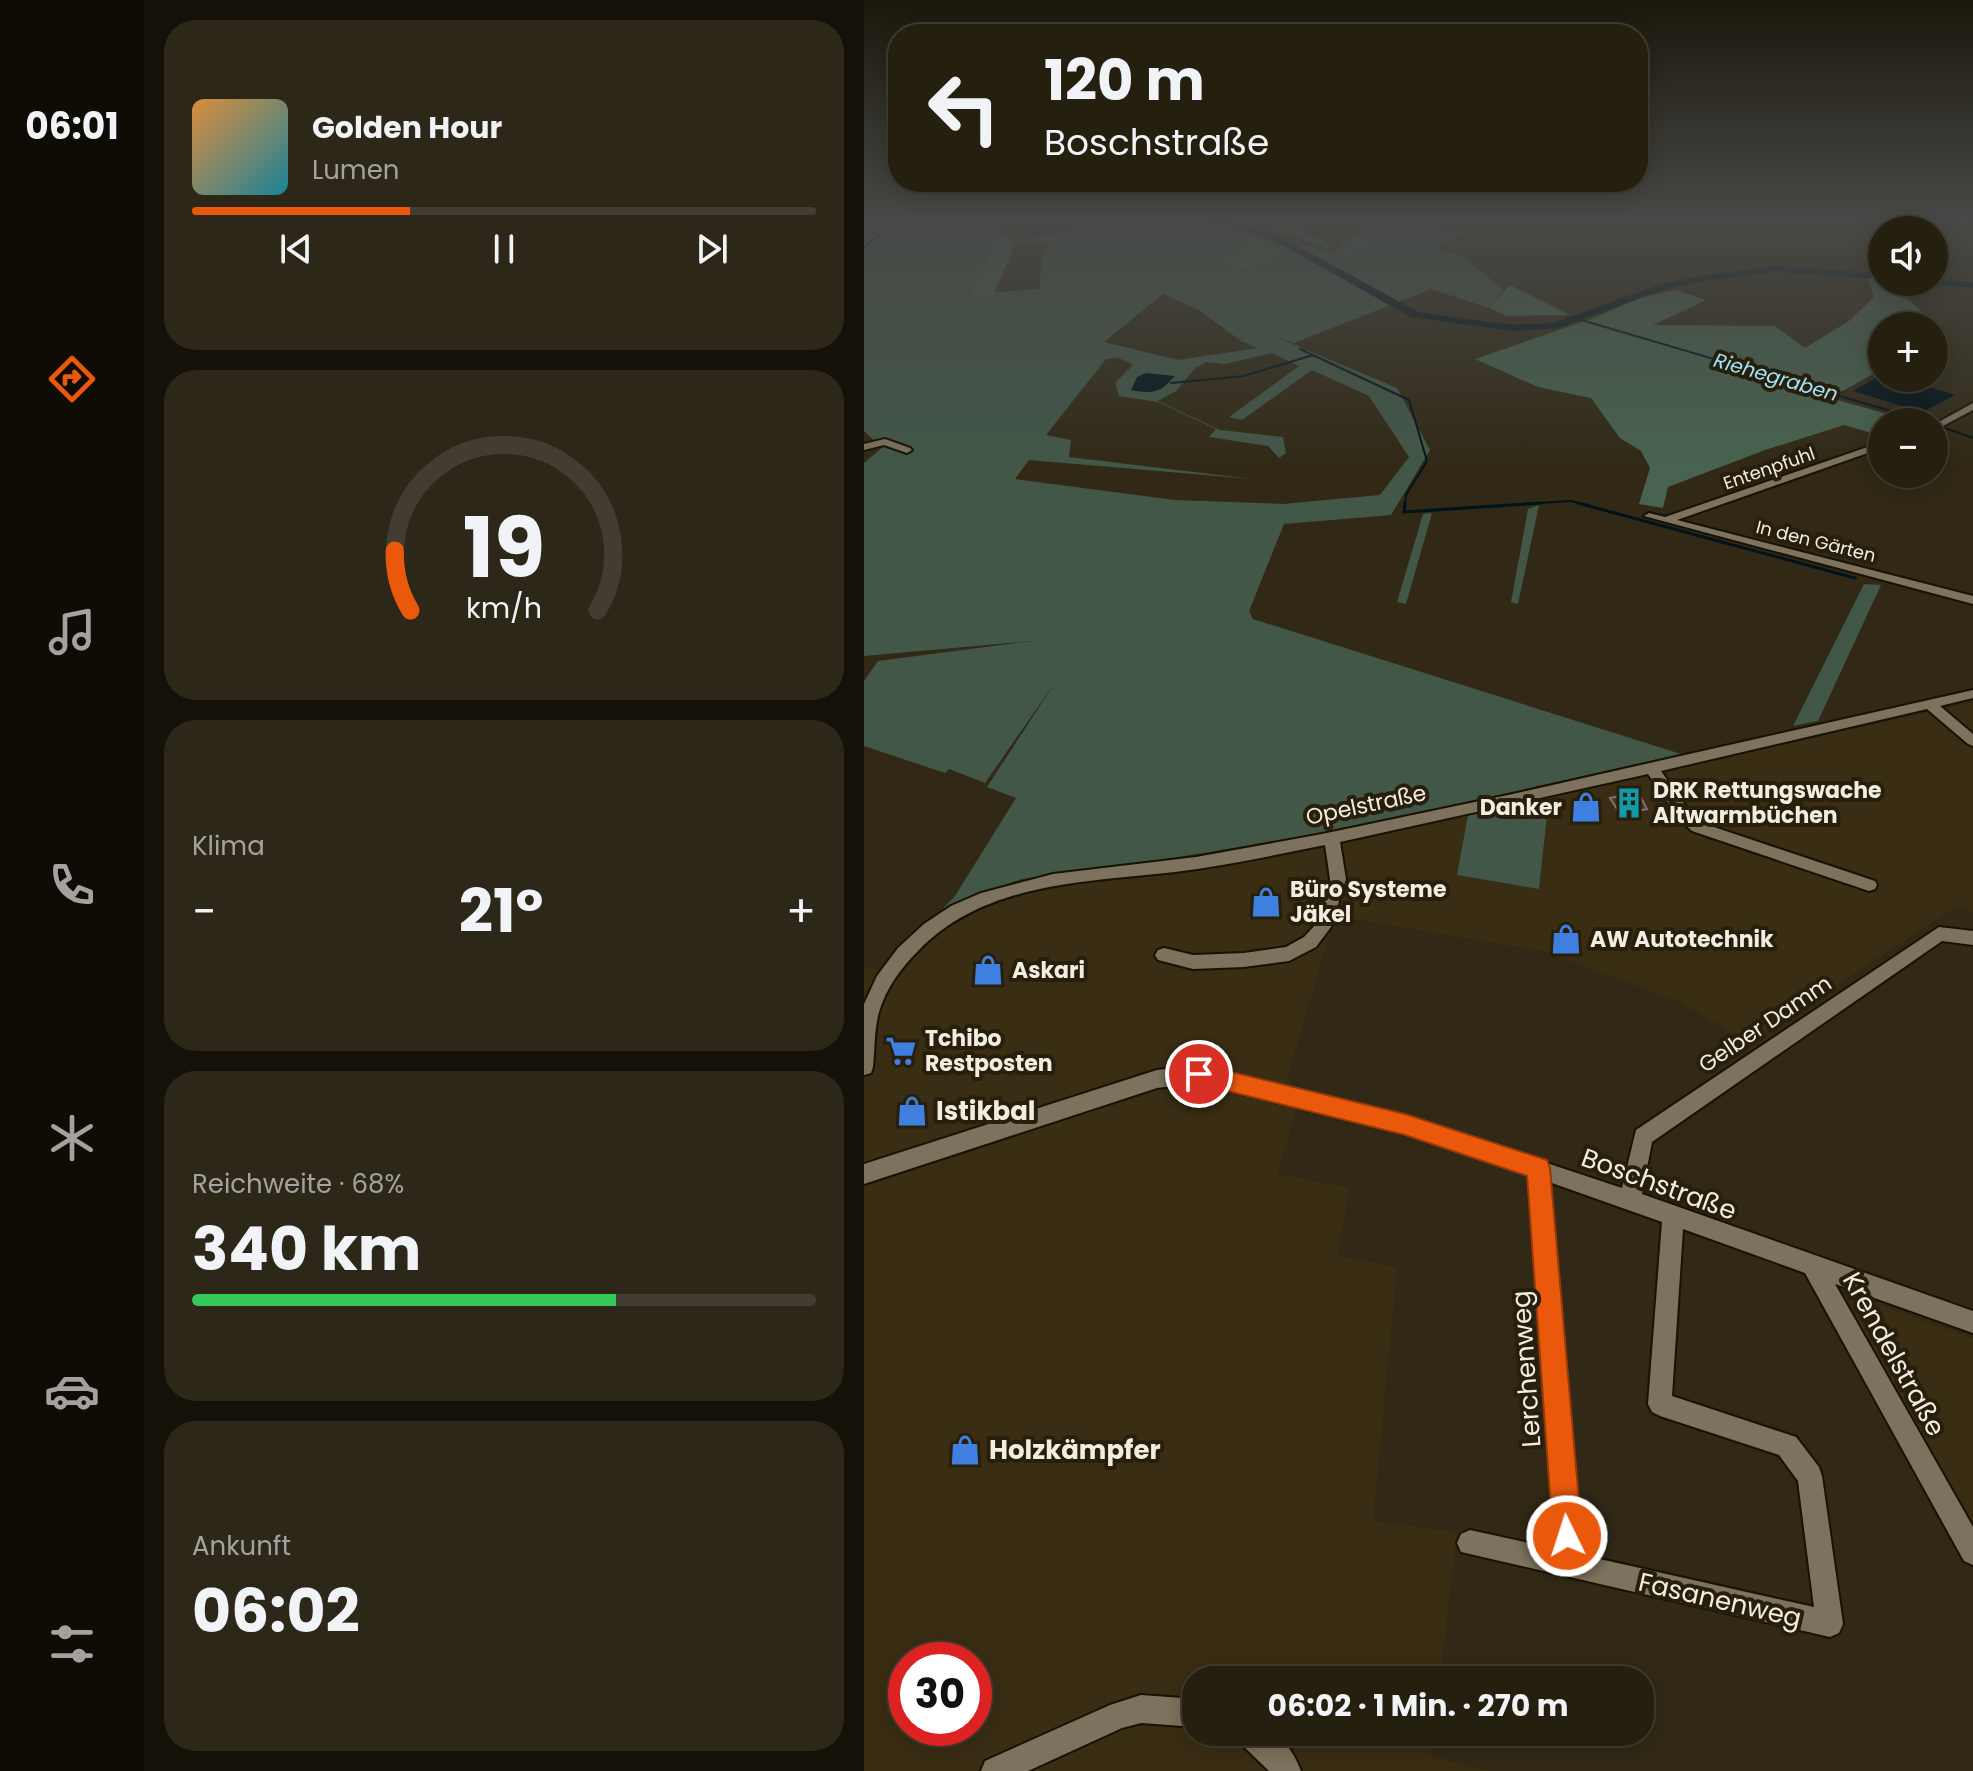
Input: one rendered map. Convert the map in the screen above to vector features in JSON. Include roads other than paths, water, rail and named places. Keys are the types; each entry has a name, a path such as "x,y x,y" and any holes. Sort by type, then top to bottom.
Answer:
{"street":[{"path":"1948,419 1973,406"},
{"path":"864,447 885,442 907,450"},
{"name":"Entenpfuhl","path":"1665,521 1868,450"},
{"name":"In den Gärten","path":"1649,516 1973,600"},
{"name":"Opelstraße","path":"864,1067 870,1011 878,991 917,941 953,913 1013,887 1226,859 1973,694"},
{"path":"1930,704 1973,741"},
{"path":"1650,766 1685,816 1697,827 1869,885"},
{"path":"1164,955 1193,962 1244,960 1289,954 1310,942 1323,927 1338,879 1332,837"},
{"name":"Gelber Damm","path":"1630,1201 1643,1137 1939,934 1973,938"},
{"name":"Boschstraße","path":"864,1174 1157,1079 1199,1074 1405,1125 1538,1168 1973,1322"},
{"name":"Lerchenweg","path":"1538,1168 1570,1566"},
{"name":"Fasanenweg","path":"1470,1543 1830,1624 1810,1476 1787,1446 1660,1404 1673,1216"},
{"name":"Krendelstraße","path":"1813,1266 1973,1552"},
{"path":"995,1771 1120,1715 1141,1709 1182,1712"},
{"path":"1266,1746 1287,1771"}],"water":[{"path":"1146,373 1175,376 1157,390 1131,390 1137,377"},
{"path":"1868,382 1868,392 1946,392 1955,395 1930,408 1909,408 1853,391"}],"waterway":[{"path":"1393,303 1415,315 1512,328 1555,326 1619,303"},
{"name":"Riehegraben","path":"1578,319 1880,408"},
{"path":"1300,349 1313,355"},
{"path":"1171,383 1244,376 1313,355"},
{"path":"1313,355 1409,400 1427,461 1406,495 1405,505"},
{"name":"Riehegraben","path":"1948,429 1973,438"},
{"path":"1510,505 1571,501 1586,505"},
{"path":"1405,503 1404,512 1541,503"},
{"path":"1578,503 1855,578"}],"place":[{"name":"DRK Rettungswache Altwarmbüchen","path":"1629,803"},
{"name":"Danker","path":"1586,807"},
{"name":"Büro Systeme Jäkel","path":"1266,902"},
{"name":"AW Autotechnik","path":"1566,939"},
{"name":"Askari","path":"988,970"},
{"name":"Tchibo Restposten","path":"901,1051"},
{"name":"Istikbal","path":"912,1111"},
{"name":"Holzkämpfer","path":"965,1450"}]}
